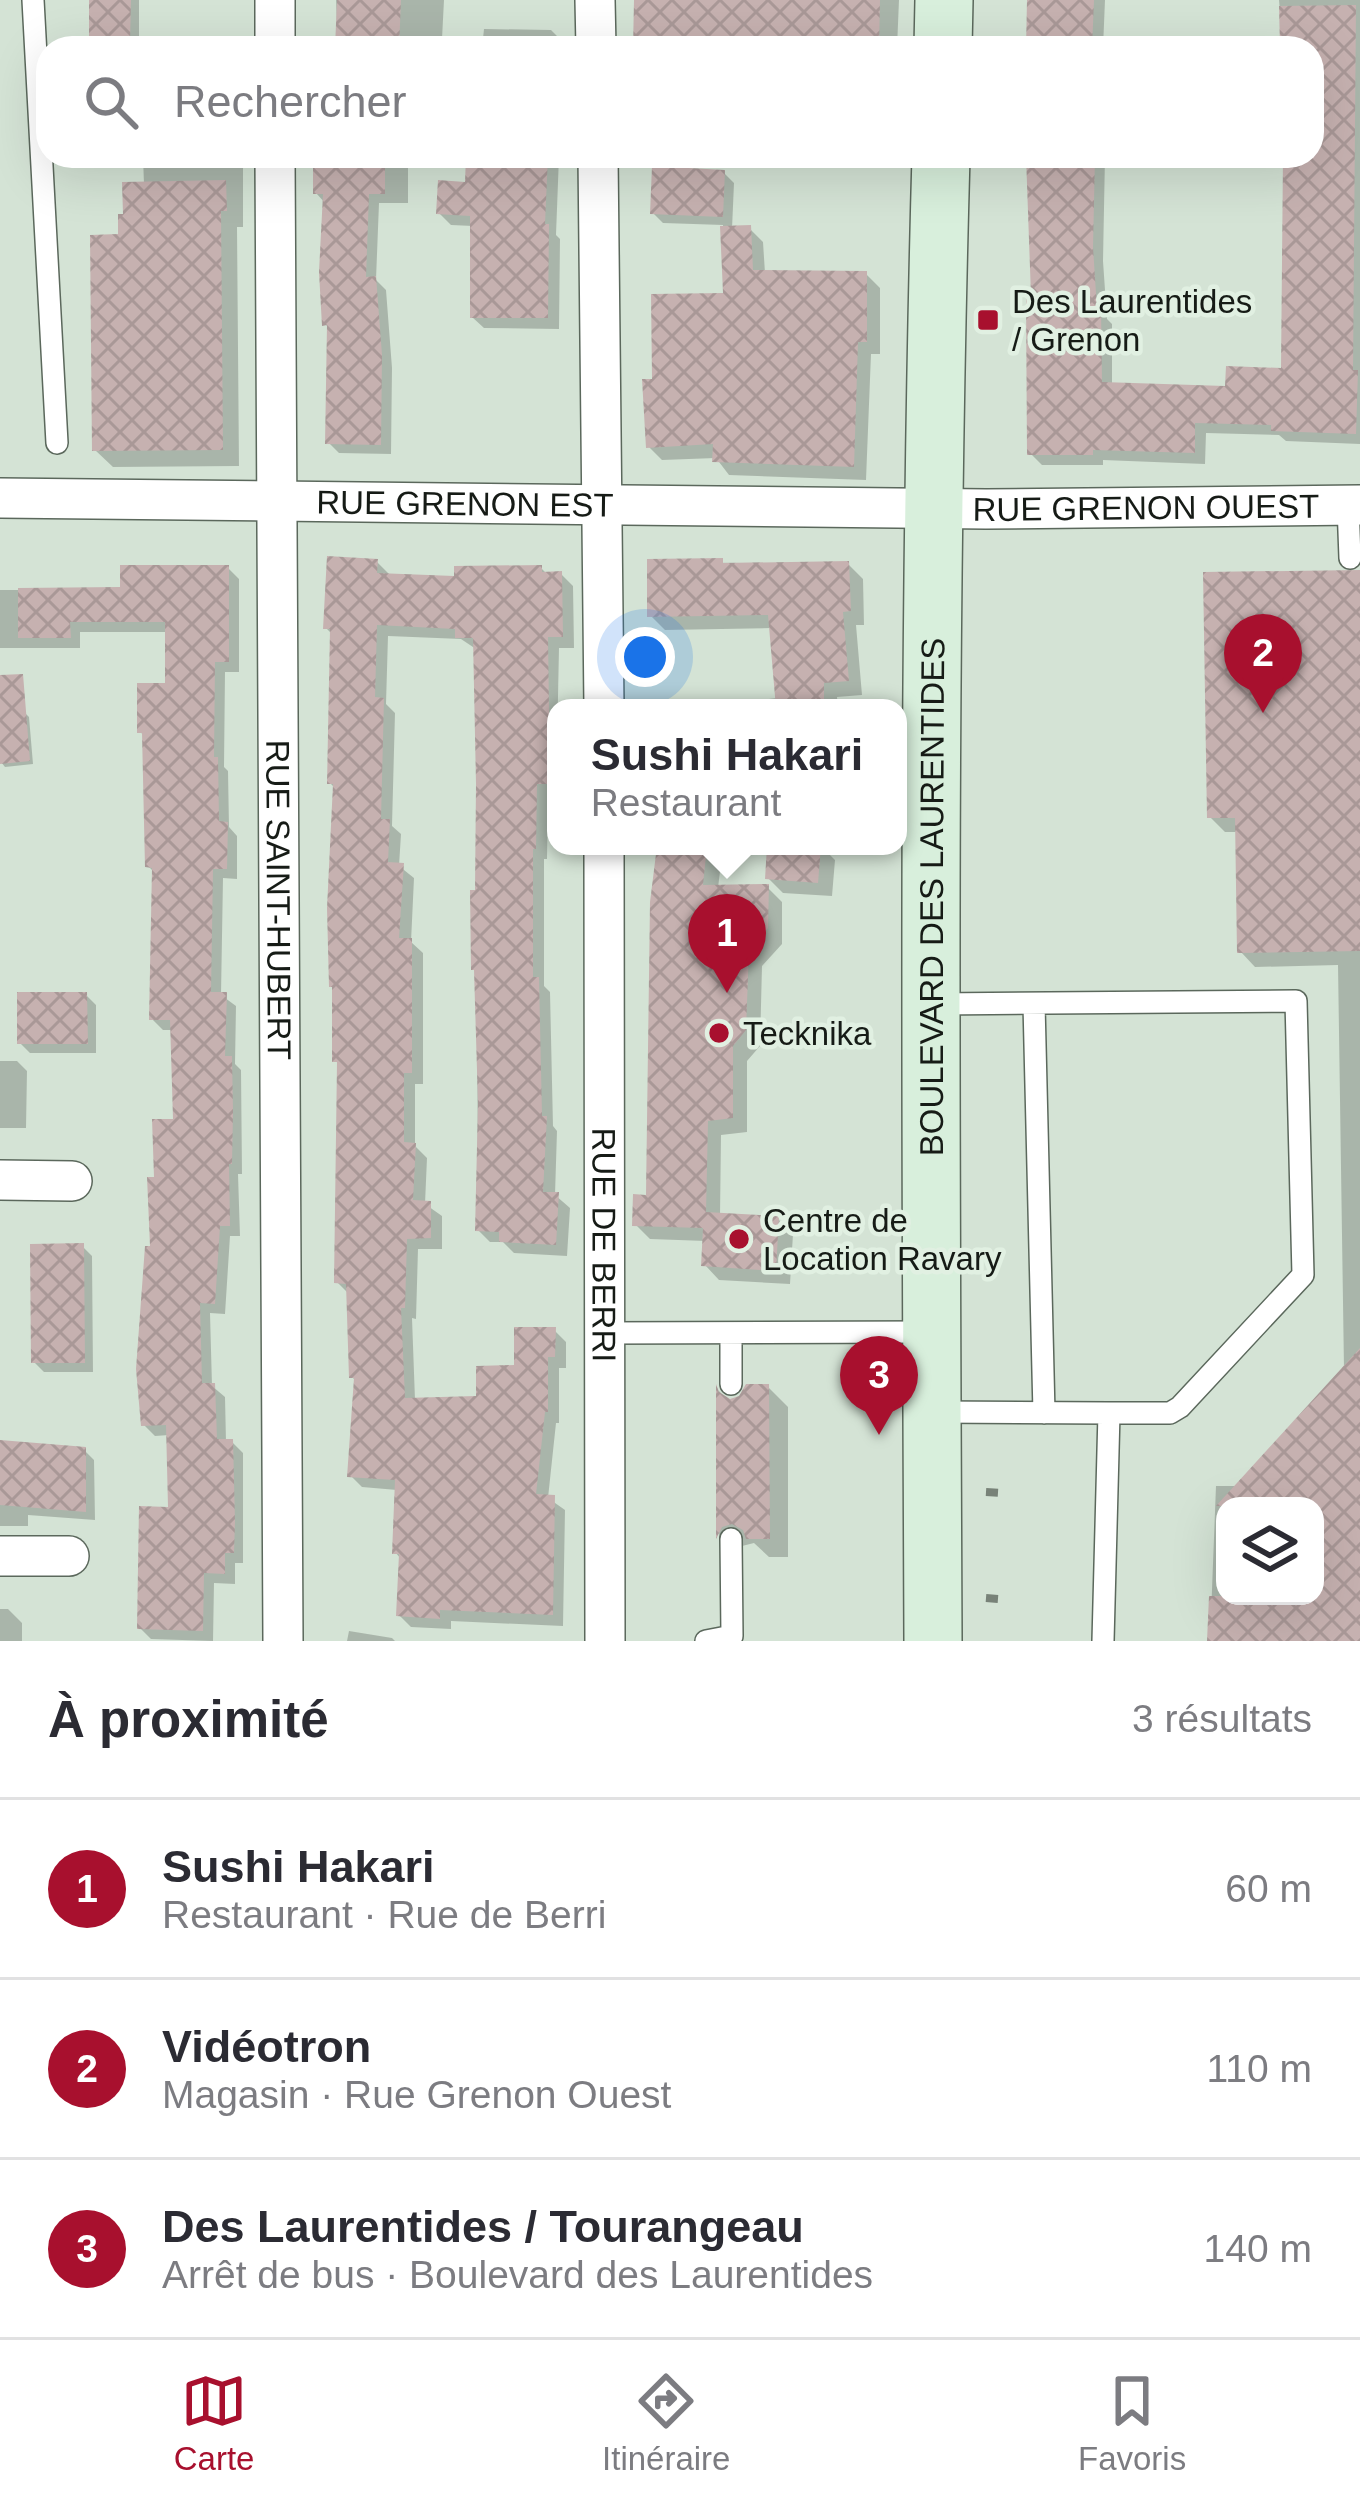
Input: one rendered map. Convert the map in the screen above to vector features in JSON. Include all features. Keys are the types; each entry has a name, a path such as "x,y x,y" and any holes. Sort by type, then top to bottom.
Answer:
{"main road":[{"path":"944,0 944,36"},
{"name":"BOULEVARD DES LAURENTIDES","path":"933,1641 931,507 941,168"}],"street":[{"path":"275,0 275,36"},
{"path":"596,0 596,36"},
{"name":"RUE SAINT-HUBERT","path":"275,168 283,1641"},
{"path":"598,168 604,699"},
{"name":"RUE GRENON EST","path":"0,498 931,507"},
{"name":"RUE GRENON OUEST","path":"931,507 1354,505"},
{"name":"RUE DE BERRI","path":"604,855 605,1641"},
{"path":"0,1180 72,1181"},
{"path":"0,1556 69,1556"}],"lane":[{"path":"33,0 36,55"},
{"path":"42,168 57,442"},
{"path":"1350,557 1354,505"},
{"path":"930,1004 1296,1001 1303,1275 1170,1413 932,1412"},
{"path":"1034,1004 1044,1413"},
{"path":"604,1333 932,1332"},
{"path":"731,1333 731,1384"},
{"path":"1103,1641 1109,1413"},
{"path":"706,1641 732,1636 731,1539"}],"path":[{"path":"986,1492 1002,1492"},
{"path":"986,1598 999,1599"}],"building":[{"path":"89,0 131,0 130,36 89,36"},
{"path":"337,0 401,0 400,36 336,36"},
{"path":"634,0 880,0 879,36 633,36"},
{"path":"1027,0 1094,0 1092,36 1026,36"},
{"path":"1356,5 1356,434 1195,423 1195,453 1093,450 1093,455 1027,455 1026,296 1031,296 1026,168 1095,168 1093,247 1097,309 1101,309 1102,382 1225,386 1226,366 1281,368 1283,168 1324,168 1324,36 1280,36 1279,6"},
{"path":"313,168 385,168 385,194 369,194 366,277 376,276 382,355 381,445 325,444 327,325 322,326 319,272 323,194 313,194"},
{"path":"466,168 547,168 548,318 470,318 470,216 436,214 438,180 465,182"},
{"path":"652,168 725,170 723,217 650,214"},
{"path":"226,180 227,211 221,211 223,450 92,451 90,235 118,234 122,182"},
{"path":"751,225 753,270 867,271 867,342 858,342 854,467 712,462 713,444 646,448 642,379 652,379 651,294 723,293 720,226"},
{"path":"327,556 378,559 377,573 454,576 454,566 542,565 542,572 562,571 563,637 548,637 547,784 537,784 533,849 533,977 539,977 542,1116 547,1116 543,1192 559,1192 556,1245 499,1242 499,1232 475,1231 478,1104 470,890 475,890 473,638 455,638 455,629 377,625 375,697 384,698 381,819 390,819 388,862 404,863 399,938 412,938 412,1073 404,1073 404,1142 416,1143 413,1200 431,1201 431,1238 407,1239 405,1308 401,1308 405,1398 476,1396 476,1366 514,1365 514,1327 556,1327 555,1357 548,1357 548,1412 536,1494 555,1495 553,1615 440,1610 440,1619 396,1616 395,1480 347,1477 354,1378 349,1378 346,1284 334,1283 337,1062 332,1062 327,908 333,784 327,784 330,629 323,629"},
{"path":"647,559 849,561 851,611 843,612 849,681 824,683 824,699 775,699 768,615 647,617"},
{"path":"120,565 229,565 229,662 215,662 214,757 218,757 219,821 228,822 227,869 213,869 211,992 227,992 225,1056 232,1056 233,1112 230,1226 220,1226 215,1304 200,1303 202,1383 215,1383 217,1439 233,1439 235,1522 234,1553 225,1553 225,1574 204,1573 203,1631 137,1629 139,1506 168,1507 166,1425 141,1426 136,1369 145,1246 150,1246 147,1177 154,1177 152,1119 173,1119 170,1020 149,1020 152,868 145,867 142,733 137,733 137,683 165,683 165,622 70,622 71,638 18,638 18,588 120,587"},
{"path":"1360,570 1360,951 1237,953 1235,818 1207,818 1203,572"},
{"path":"23,674 30,761 0,764 0,675"},
{"path":"656,855 706,855 703,885 769,884 768,928 749,950 746,1030 733,1046 733,1118 708,1121 706,1212 779,1216 776,1271 701,1266 703,1228 632,1226 633,1194 646,1195 650,902"},
{"path":"766,855 820,855 818,883 765,879"},
{"path":"17,992 87,992 88,1044 17,1044"},
{"path":"84,1243 85,1363 31,1363 30,1244"},
{"path":"1360,1348 1360,1641 1207,1641 1209,1596 1216,1596 1216,1605 1324,1605 1324,1497 1224,1497"},
{"path":"716,1384 730,1399 739,1396 746,1384 769,1384 770,1539 746,1539 743,1530 732,1524 722,1527 716,1539"},
{"path":"0,1440 86,1447 86,1512 0,1505"}],"place":[{"name":"Des Laurentides / Grenon","path":"988,320"},
{"name":"Vidéotron","path":"1263,713"},
{"name":"Sushi Hakari","path":"727,993"},
{"name":"Tecknika","path":"719,1033"},
{"name":"Centre de Location Ravary","path":"739,1239"},
{"name":"Des Laurentides / Tourangeau","path":"879,1435"}]}
